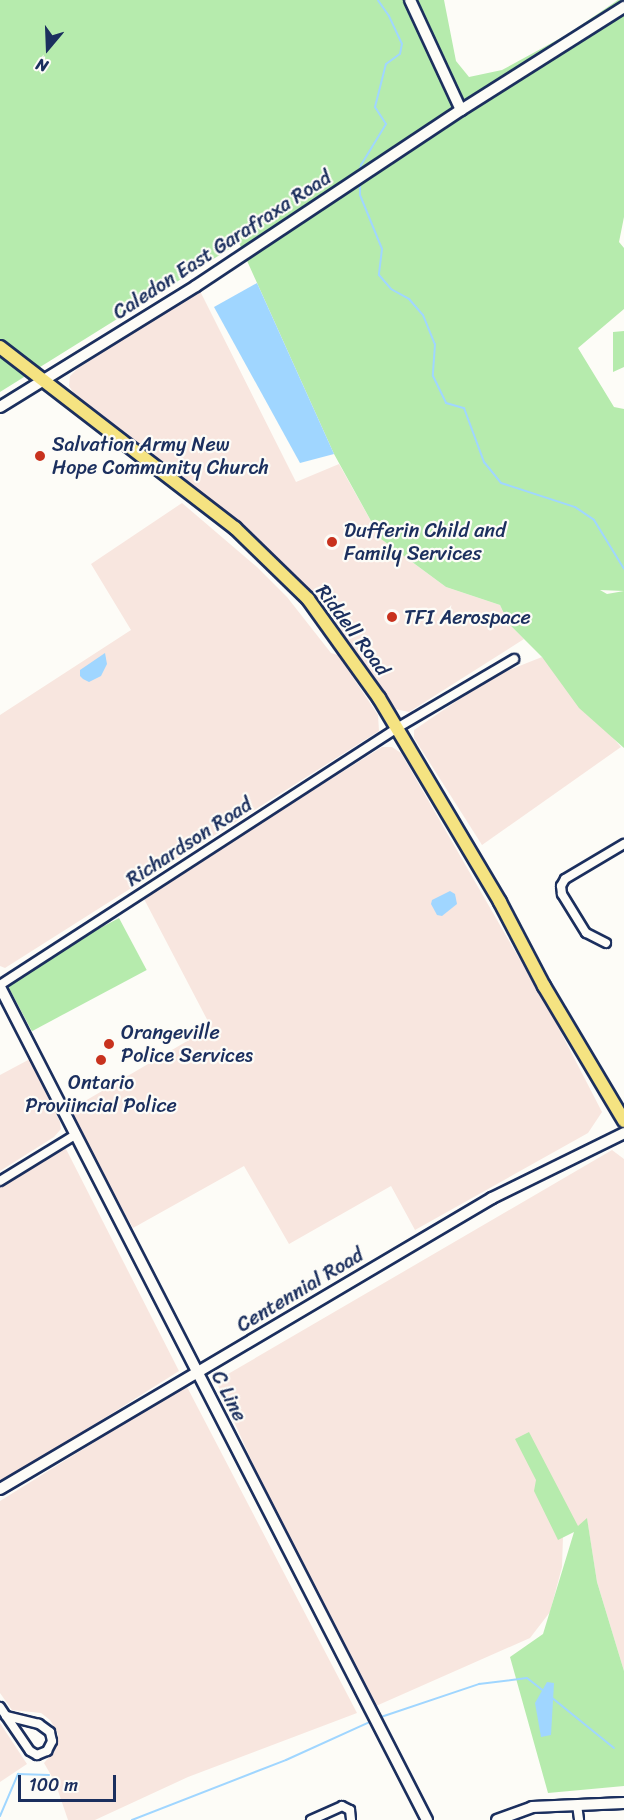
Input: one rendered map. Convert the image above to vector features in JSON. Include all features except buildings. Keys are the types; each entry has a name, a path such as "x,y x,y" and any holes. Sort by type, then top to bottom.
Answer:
{"main road":[{"name":"Riddell Road","path":"0,347 235,528 308,599 348,652 397,728 500,902 624,1121"},
{"name":"Riddell Road","path":"542,979 550,983 624,1106"}],"street":[{"path":"410,0 461,110"},
{"name":"Caledon East Garafraxa Road","path":"0,407 196,286 461,110 624,7"},
{"name":"Richardson Road","path":"0,986 397,728 514,659"},
{"path":"606,943 585,933 562,894 561,886 565,879 624,844"},
{"name":"C Line","path":"0,986 427,1820"},
{"name":"Centennial Road","path":"0,1489 492,1198 624,1133"},
{"path":"0,1180 75,1135"},
{"path":"0,1707 6,1716 30,1751 37,1755 47,1751 51,1741 50,1732 39,1724 6,1716"},
{"path":"497,1820 532,1807 624,1803"},
{"path":"577,1805 579,1820"},
{"path":"311,1820 342,1806 350,1810 351,1820"}],"shaded area":[{"path":"199,289 296,482 339,464 381,539 446,587 500,605 510,625 524,639 409,712 390,708 324,603 228,513 73,392 69,386 70,376 77,369"},
{"path":"182,503 257,567 287,597 331,653 338,655 378,715 379,731 5,968 0,966 0,715 131,630 91,564"},
{"path":"542,657 621,747 482,845 414,738 414,730 492,677"},
{"path":"382,747 392,747 401,753 554,1019 602,1112 588,1133 415,1230 391,1186 289,1244 244,1166 133,1228 68,1111 211,1027 143,897"},
{"path":"30,1059 60,1122 61,1129 54,1137 0,1171 0,1075"},
{"path":"65,1147 179,1371 0,1484 0,1188"},
{"path":"612,1150 624,1159 624,1671 597,1582 587,1519 579,1528 563,1537 562,1567 550,1612 530,1638 376,1706 264,1489 216,1381"},
{"path":"186,1385 357,1713 188,1777 95,1820 68,1820 55,1782 44,1763 55,1750 58,1734 50,1720 41,1713 12,1710 0,1693 0,1501"},
{"path":"0,1723 27,1764 0,1782"}],"green space":[{"path":"0,0 444,0 456,61 469,77 502,70 568,34 618,0 624,0 624,217 619,242 624,248 624,309 578,348 614,407 624,409 624,591 624,748 579,708 542,657 509,624 500,605 446,587 381,539 334,454 239,243 0,392","holes":["600,590 624,591 607,594"]},
{"path":"624,331 624,367 613,372 613,332"},
{"path":"119,918 147,970 32,1031 4,979"},
{"path":"529,1432 578,1526 587,1518 597,1582 624,1671 624,1786 548,1793 510,1657 543,1634 574,1532 558,1540 534,1491 536,1480 515,1439"}],"water":[{"path":"257,283 334,454 300,463 214,307"},
{"path":"105,653 107,664 101,676 89,682 83,679 80,676 80,670"},
{"path":"450,891 455,894 457,904 442,916 437,915 431,904 432,900"},
{"path":"547,1682 554,1683 551,1735 541,1737 535,1703"}],"waterway":[{"path":"360,170 386,124 375,107 386,64 400,54 402,44 389,16 378,0"},
{"path":"360,183 360,195 382,249 379,275 391,289 409,299 423,315 435,344 433,376 446,403 464,408 484,462 501,483 575,507 594,520 624,569"},
{"path":"378,1718 479,1684 527,1678 546,1693"},
{"path":"551,1697 614,1748"},
{"path":"132,1820 286,1760 372,1721"},
{"path":"0,1816 18,1774 49,1775"}],"place":[{"name":"Salvation Army New Hope Community Church","path":"40,456"},
{"name":"Dufferin Child and Family Services","path":"332,542"},
{"name":"TFI Aerospace","path":"392,617"},
{"name":"Orangeville Police Services","path":"109,1044"},
{"name":"Ontario Proviincial Police","path":"101,1060"}]}
